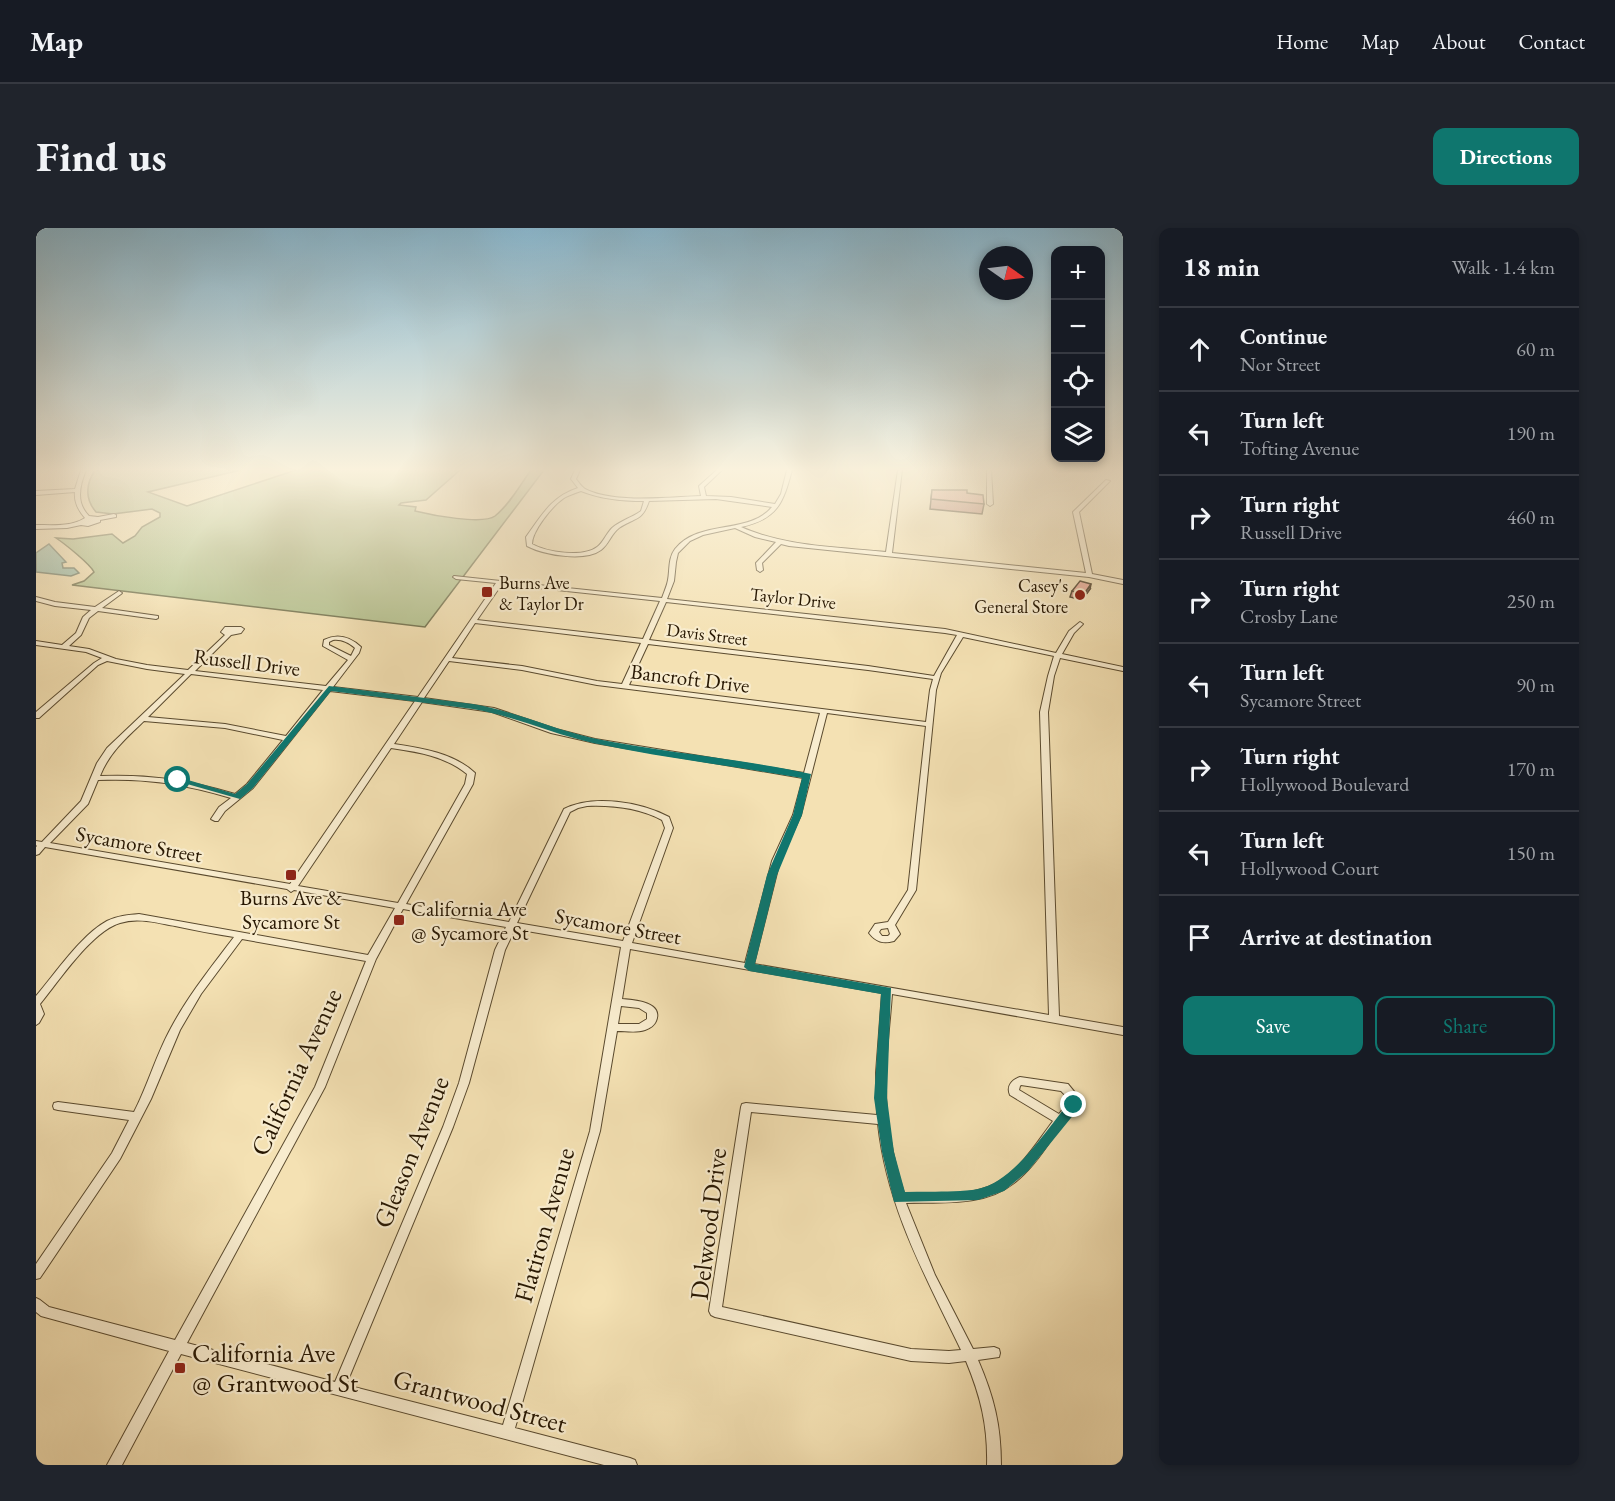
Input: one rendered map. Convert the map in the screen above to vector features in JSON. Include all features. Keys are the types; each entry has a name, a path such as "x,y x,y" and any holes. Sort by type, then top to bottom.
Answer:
{"street":[{"path":"536,528 529,537 529,545 537,550 574,554 594,552 616,528"},
{"path":"625,686 672,577 674,555 681,546 699,536 729,528"},
{"path":"739,528 779,542 1089,575 1123,582"},
{"path":"889,554 892,528"},
{"path":"1079,528 1089,575"},
{"path":"760,570 759,563 779,542"},
{"name":"Taylor Drive","path":"456,577 961,634 1123,669"},
{"path":"291,889 500,582"},
{"path":"63,647 79,634 83,621 119,593"},
{"path":"36,599 55,604 156,617"},
{"name":"Davis Street","path":"473,621 937,678"},
{"path":"1054,1020 1044,742 1047,695 1059,655 1072,631 1080,624"},
{"path":"36,852 40,844 79,810 89,795 105,757 229,634"},
{"path":"891,925 912,890 932,696 937,678 961,634"},
{"name":"Russell Drive","path":"36,643 87,650 125,664 241,676 494,710 554,731 595,741 807,776"},
{"path":"36,716 96,664 107,658"},
{"path":"215,819 222,809 250,786 352,659"},
{"name":"Bancroft Drive","path":"448,659 522,668 589,682 929,724"},
{"path":"749,967 772,875 797,815 824,711"},
{"path":"142,719 225,726 288,739"},
{"name":"California Avenue","path":"114,1465 320,1087 371,959 471,776 464,767 424,751 389,745"},
{"path":"95,778 164,778 237,797"},
{"name":"Gleason Avenue","path":"338,1389 448,1127 464,1083 492,973 510,926 571,808 580,804 595,802 651,811 666,819 669,828 626,946"},
{"name":"Sycamore Street","path":"40,844 1123,1031"},
{"path":"36,1021 39,1014 36,1004 96,933 115,921 139,917 371,959"},
{"path":"36,1274 116,1156 176,1029 198,992 240,935"},
{"name":"Flatiron Avenue","path":"507,1433 595,1131 626,946"},
{"path":"887,991 880,1098 882,1120 899,1198 924,1264 971,1356 988,1405 993,1430 994,1465"},
{"path":"613,1027 641,1028 652,1019 652,1012 647,1007 617,1002"},
{"path":"899,1198 978,1195 999,1188 1023,1167 1076,1100 1064,1087 1020,1081 1015,1084 1014,1092 1060,1120"},
{"path":"58,1106 136,1117"},
{"name":"Delwood Drive","path":"882,1120 746,1107 715,1311 889,1352 928,1357 994,1353"},
{"name":"Grantwood Street","path":"36,1304 55,1315 630,1465"}],"green space":[{"path":"141,528 500,528 425,627 72,585 84,581 94,572 83,559 56,538 73,539 112,534 123,543 135,536"}],"shaded area":[{"path":"49,544 66,562 62,563 63,568 74,568 79,573 71,576 36,572 36,553"}],"building":[{"path":"1080,581 1091,584 1084,594 1072,591"}],"place":[{"name":"Burns Ave & Taylor Dr","path":"487,592"},
{"name":"Casey's General Store","path":"1080,595"},
{"name":"Burns Ave & Sycamore St","path":"291,875"},
{"name":"California Ave @ Sycamore St","path":"399,920"},
{"name":"California Ave @ Grantwood St","path":"180,1368"}],"route":[{"path":"178,780 237,797 250,786 329,688 473,706 494,710 554,731 595,741 807,776 797,815 772,875 749,967 887,991 880,1098 888,1152 899,1198 978,1195 999,1188 1023,1167 1074,1105"}]}
